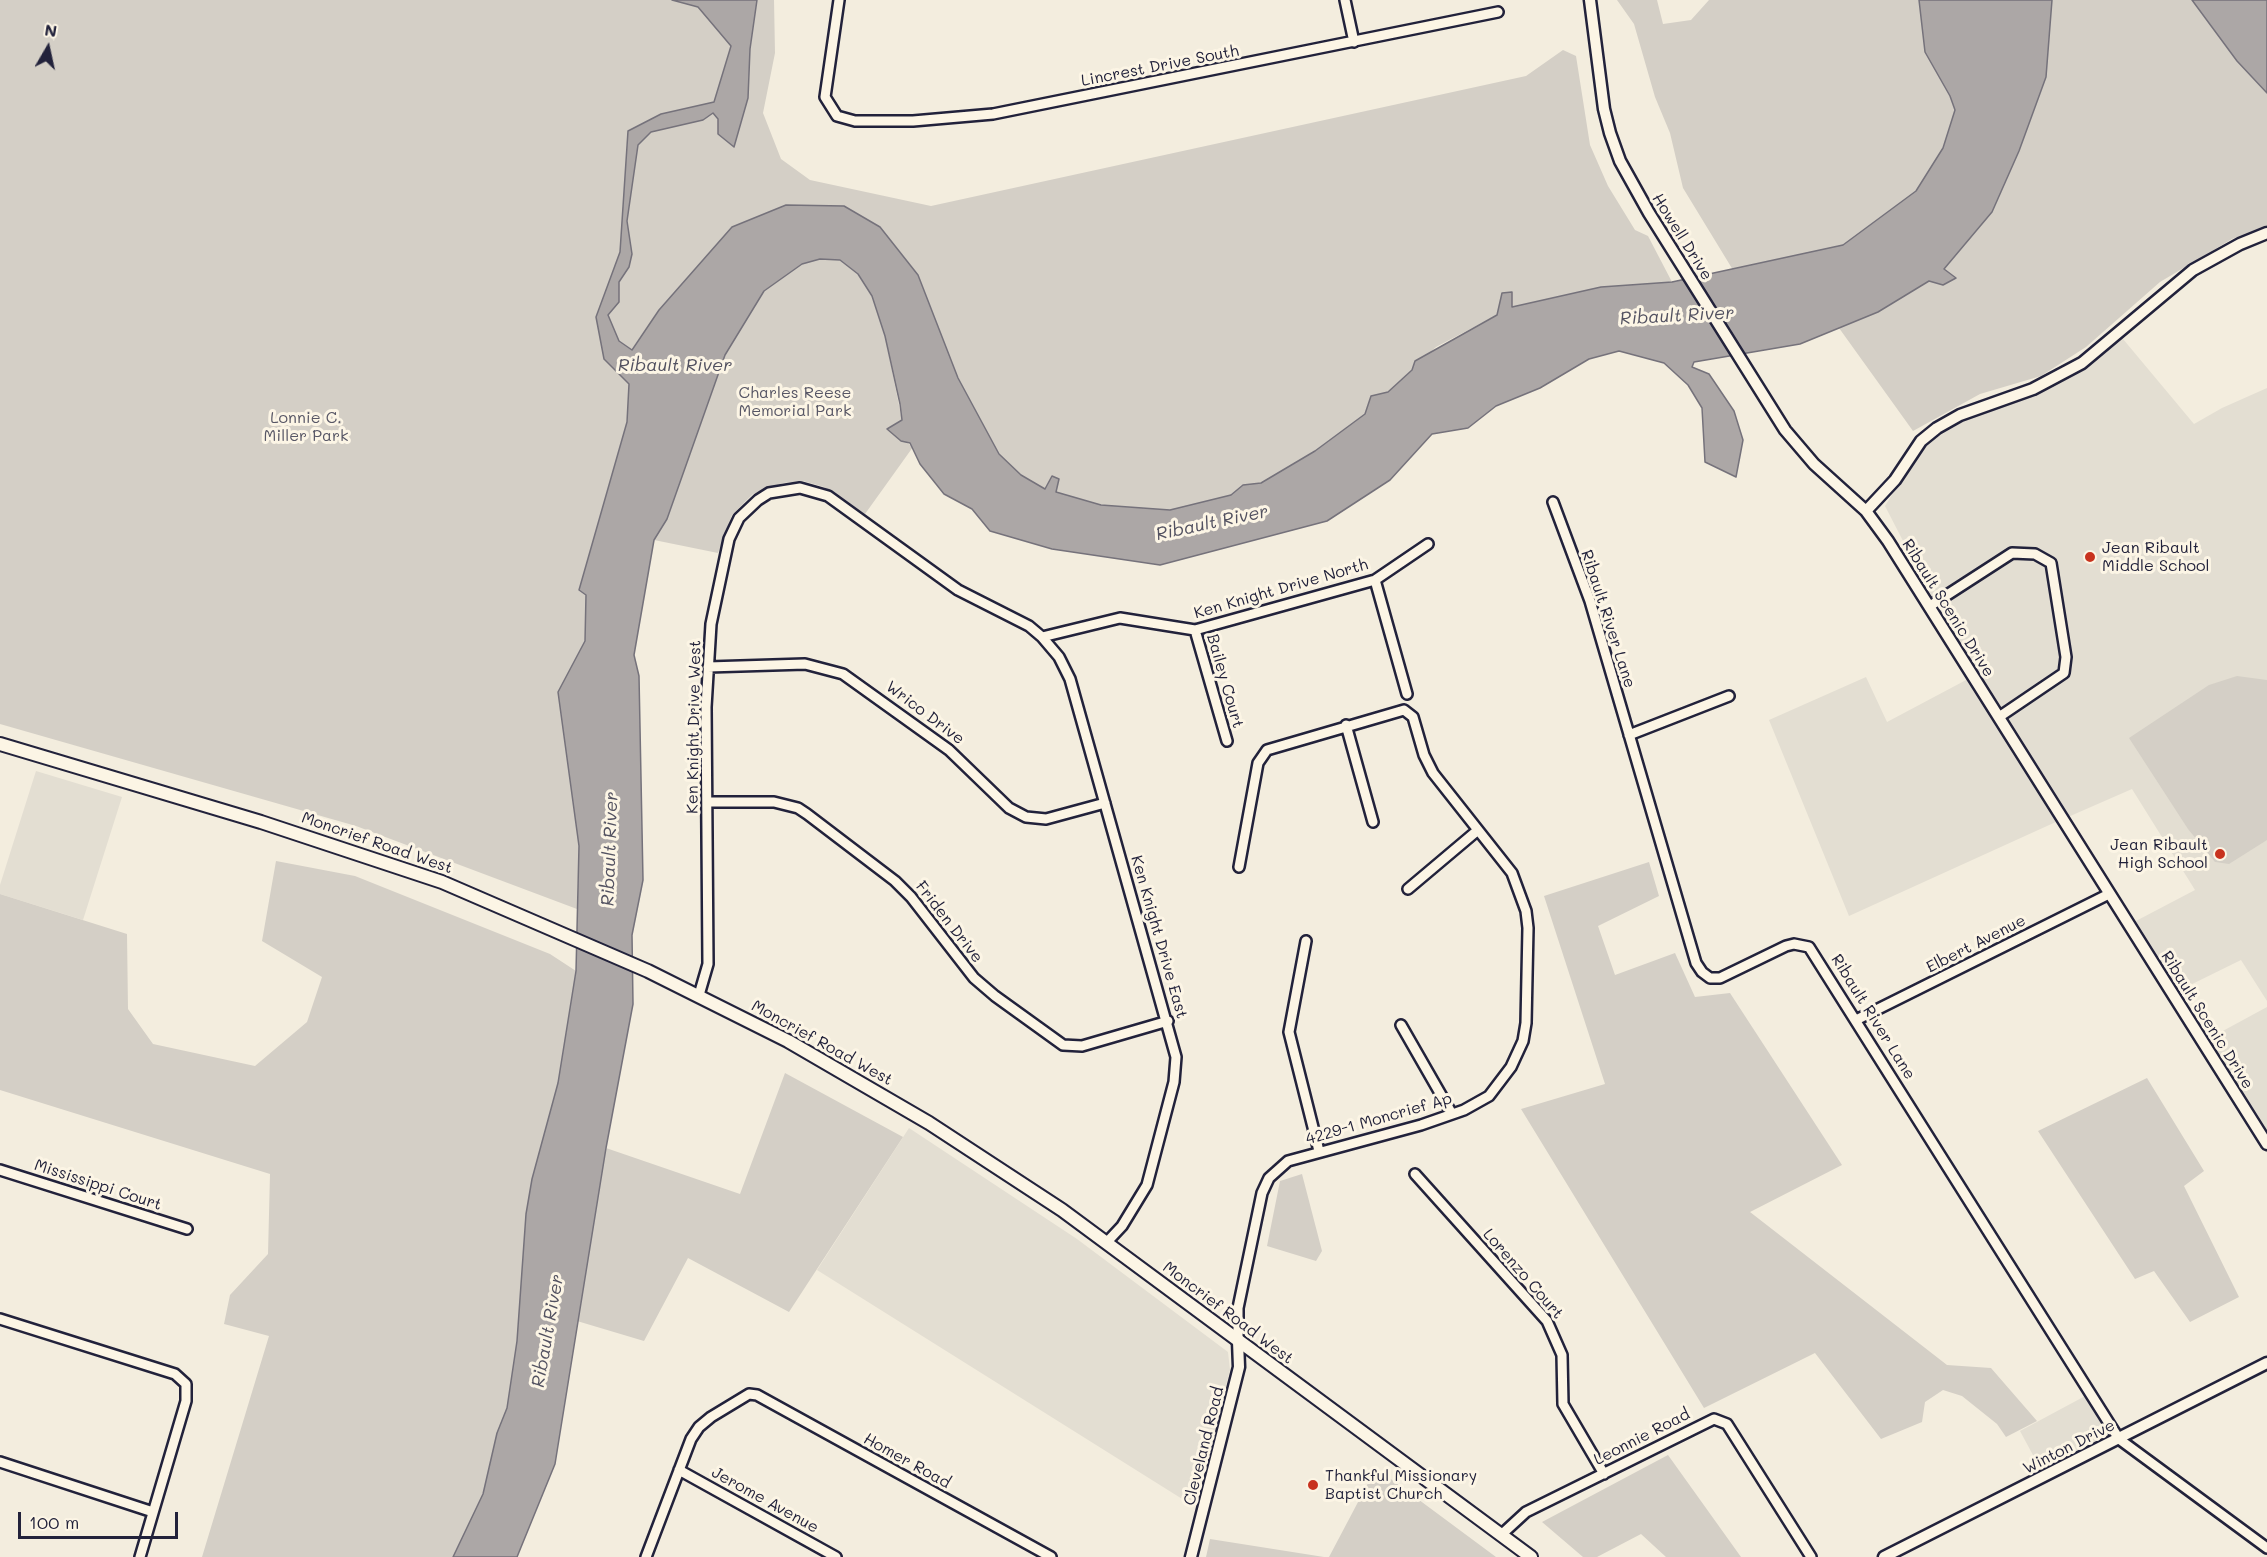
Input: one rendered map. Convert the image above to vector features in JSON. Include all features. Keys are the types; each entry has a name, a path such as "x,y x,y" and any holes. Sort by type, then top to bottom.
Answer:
{"main road":[{"name":"Moncrief Road West","path":"0,744 345,849 452,886 648,971 795,1045 998,1166 1107,1242 1532,1557"}],"street":[{"name":"Lincrest Drive South","path":"839,0 825,97 837,116 855,121 923,121 993,114 1498,12"},
{"path":"1345,0 1354,42"},
{"name":"Howell Drive","path":"1590,0 1604,109 1610,133 1620,161 1648,213 1773,409 1807,457 1866,511"},
{"path":"1866,511 1895,480 1906,459 1921,441 1937,428 1960,415 2032,389 2075,367 2099,350 2172,285 2193,270 2240,244 2267,233"},
{"name":"Ken Knight Drive West","path":"699,995 708,964 706,802 708,667 720,578 734,527 746,508 769,493 784,489 800,488 828,496 958,590 1029,626 1042,637"},
{"name":"Ribault River Lane","path":"1553,502 1590,601 1696,963 1710,978 1720,978 1786,946 1802,945 1814,953 2119,1439"},
{"name":"Ribault Scenic Drive","path":"1866,511 1930,606 2267,1144"},
{"name":"Ken Knight Drive North","path":"1042,637 1120,618 1195,630 1375,580 1428,544"},
{"path":"1930,606 2012,553 2035,554 2051,563 2066,657 2064,673 1999,717"},
{"path":"1375,580 1407,694"},
{"name":"Bailey Court","path":"1195,630 1227,741"},
{"name":"Ken Knight Drive East","path":"1042,637 1059,657 1070,679 1168,1021 1176,1057 1176,1073 1151,1169 1141,1198 1122,1226 1107,1242"},
{"name":"Wrico Drive","path":"708,667 805,664 843,674 956,756 1009,808 1026,817 1046,819 1105,803"},
{"path":"1629,735 1729,696"},
{"name":"4229-1 Moncrief Ap","path":"1238,1341 1238,1308 1262,1193 1276,1169 1288,1161 1319,1151 1452,1114 1489,1096 1498,1087 1519,1052 1527,1023 1528,928 1526,911 1512,873 1433,773 1424,755 1413,717 1408,711 1400,710 1346,725"},
{"path":"1239,867 1261,754 1272,746 1346,725 1373,822"},
{"name":"Friden Drive","path":"706,802 774,802 798,808 807,814 895,880 974,978 1063,1045 1082,1046 1168,1021"},
{"path":"1408,889 1478,830"},
{"name":"Elbert Avenue","path":"1856,1020 2109,894"},
{"path":"1306,941 1289,1032 1319,1151"},
{"path":"1401,1025 1452,1114"},
{"name":"Mississippi Court","path":"0,1170 187,1229"},
{"name":"Lorenzo Court","path":"1415,1174 1547,1321 1562,1355 1563,1404 1604,1474"},
{"path":"0,1319 175,1374 186,1384 186,1401 140,1557"},
{"name":"Cleveland Road","path":"1191,1557 1239,1367 1238,1341"},
{"name":"Winton Drive","path":"1884,1557 2267,1363"},
{"name":"Homer Road","path":"679,1470 691,1439 699,1427 749,1394 757,1395 1051,1557"},
{"name":"Leonnie Road","path":"1501,1535 1526,1512 1709,1420 1724,1422 1811,1557"},
{"path":"2119,1439 2267,1548"},
{"path":"0,1462 153,1512"},
{"path":"646,1557 679,1470"},
{"name":"Jerome Avenue","path":"679,1470 836,1557"}],"shaded area":[{"name":"Jean Ribault Middle School","path":"2123,339 2194,424 2222,408 2267,388 2267,1001 2241,960 2178,991 2134,922 2195,890 2132,789 2068,817 1933,599 1885,506 1921,447 1936,436 1967,419 2045,390 2078,371"},
{"path":"1866,677 1887,722 1968,679 2058,821 1849,916 1769,720"},
{"path":"36,771 122,797 83,920 0,894 0,885"},
{"path":"2267,1007 2267,1132 2208,1039"},
{"path":"909,1128 1077,1239 1228,1352 1230,1370 1195,1507 817,1270"},
{"path":"2087,1395 2111,1436 2041,1470 2020,1431"}],"green space":[{"name":"Lonnie C. Miller Park","path":"0,0 672,0 698,7 731,46 714,102 661,114 628,132 620,252 596,317 604,359 629,384 627,422 579,590 586,595 585,641 558,692 579,846 577,909 356,826 0,724"},
{"path":"757,0 774,0 775,53 763,113 781,159 810,180 931,206 1526,76 1563,50 1576,56 1590,145 1608,186 1635,230 1648,236 1672,282 1601,287 1512,307 1436,347 1388,392 1371,396 1365,414 1315,451 1261,483 1243,485 1231,495 1170,510 1101,505 1056,492 1052,476 1045,489 1021,475 999,454 958,378 918,275 880,227 659,310 631,350 619,341 608,315 619,302 619,282 629,267 632,254 627,221 638,145 651,132 703,120 713,112 718,119 718,134 734,147 748,98 750,49"},
{"path":"1617,0 1657,0 1663,24 1691,20 1709,0 1919,0 1955,111 1943,148 1916,191 1843,245 1733,270 1683,188 1670,133 1655,97 1634,24"},
{"path":"2052,0 2192,0 2237,61 2267,93 2267,225 2232,239 2160,282 2086,347 2041,376 1980,394 1913,431 1839,328 1878,312 1929,281 1943,285 1955,278 1944,269 1992,212 2019,151 2046,77"},
{"name":"Charles Reese Memorial Park","path":"820,259 840,260 858,274 872,296 885,336 902,420 887,429 913,447 865,514 824,487 803,481 783,483 753,494 732,515 718,553 654,540 667,519 725,355 764,291 802,264"},
{"path":"2237,676 2267,680 2267,840 2229,864 2215,862 2188,829 2129,738 2209,685"},
{"path":"276,861 355,876 550,954 576,971 558,1083 532,1179 526,1214 517,1341 507,1408 497,1433 483,1494 453,1557 202,1557 269,1336 224,1324 230,1295 268,1254 270,1174 0,1090 0,894 127,934 128,1009 153,1044 255,1066 307,1022 322,977 262,941"},
{"path":"1649,862 1659,896 1598,926 1615,975 1675,953 1695,997 1730,993 1842,1165 1750,1212 1947,1365 1991,1368 2037,1421 2006,1437 1997,1424 1962,1396 1943,1390 1925,1402 1922,1422 1881,1439 1815,1353 1704,1408 1521,1109 1605,1084 1544,896"},
{"path":"785,1073 903,1137 789,1312 688,1258 644,1341 577,1321 606,1148 740,1194"},
{"path":"2147,1078 2204,1171 2184,1186 2239,1297 2190,1322 2154,1271 2135,1279 2038,1131"},
{"path":"1302,1174 1322,1251 1316,1261 1267,1246 1280,1181"},
{"path":"1668,1455 1741,1557 1666,1557 1641,1534 1597,1557 1583,1557 1542,1522"},
{"path":"1376,1468 1496,1557 1329,1557"},
{"path":"1210,1539 1324,1557 1206,1557"}],"water":[{"name":"Ribault River","path":"672,0 757,0 750,49 748,98 734,147 718,134 718,119 713,113 703,120 651,132 638,145 627,221 632,254 629,267 619,282 619,302 608,315 619,341 632,350 659,310 732,227 786,205 844,206 880,227 918,275 958,378 999,454 1021,475 1045,489 1052,476 1059,479 1056,492 1101,505 1170,510 1231,495 1243,485 1261,483 1315,451 1365,414 1371,396 1388,392 1412,370 1415,361 1497,315 1502,293 1512,292 1512,307 1601,287 1672,282 1843,245 1916,191 1943,148 1955,110 1950,96 1925,52 1919,0 2052,0 2046,77 2019,151 1992,212 1944,269 1956,278 1943,285 1929,281 1878,312 1800,344 1694,362 1692,367 1709,374 1734,411 1743,440 1736,477 1705,462 1702,408 1688,385 1664,363 1619,351 1589,359 1540,388 1496,406 1468,428 1432,434 1390,480 1327,521 1160,565 1052,549 990,531 972,509 944,494 920,464 910,443 901,441 887,429 902,420 900,404 885,336 872,296 858,274 840,260 820,259 802,264 764,291 725,355 667,519 654,540 634,655 639,676 643,880 632,935 633,1004 606,1148 555,1464 517,1557 453,1557 483,1494 497,1433 507,1408 517,1341 526,1214 532,1179 558,1083 576,971 579,846 558,692 585,641 586,595 579,590 627,422 629,384 604,359 596,317 620,252 628,131 661,114 714,102 731,46 698,7"},
{"path":"2192,0 2267,0 2267,93 2237,61"}],"place":[{"name":"Jean Ribault Middle School","path":"2090,557"},
{"name":"Jean Ribault High School","path":"2220,854"},
{"name":"Thankful Missionary Baptist Church","path":"1313,1485"}]}
